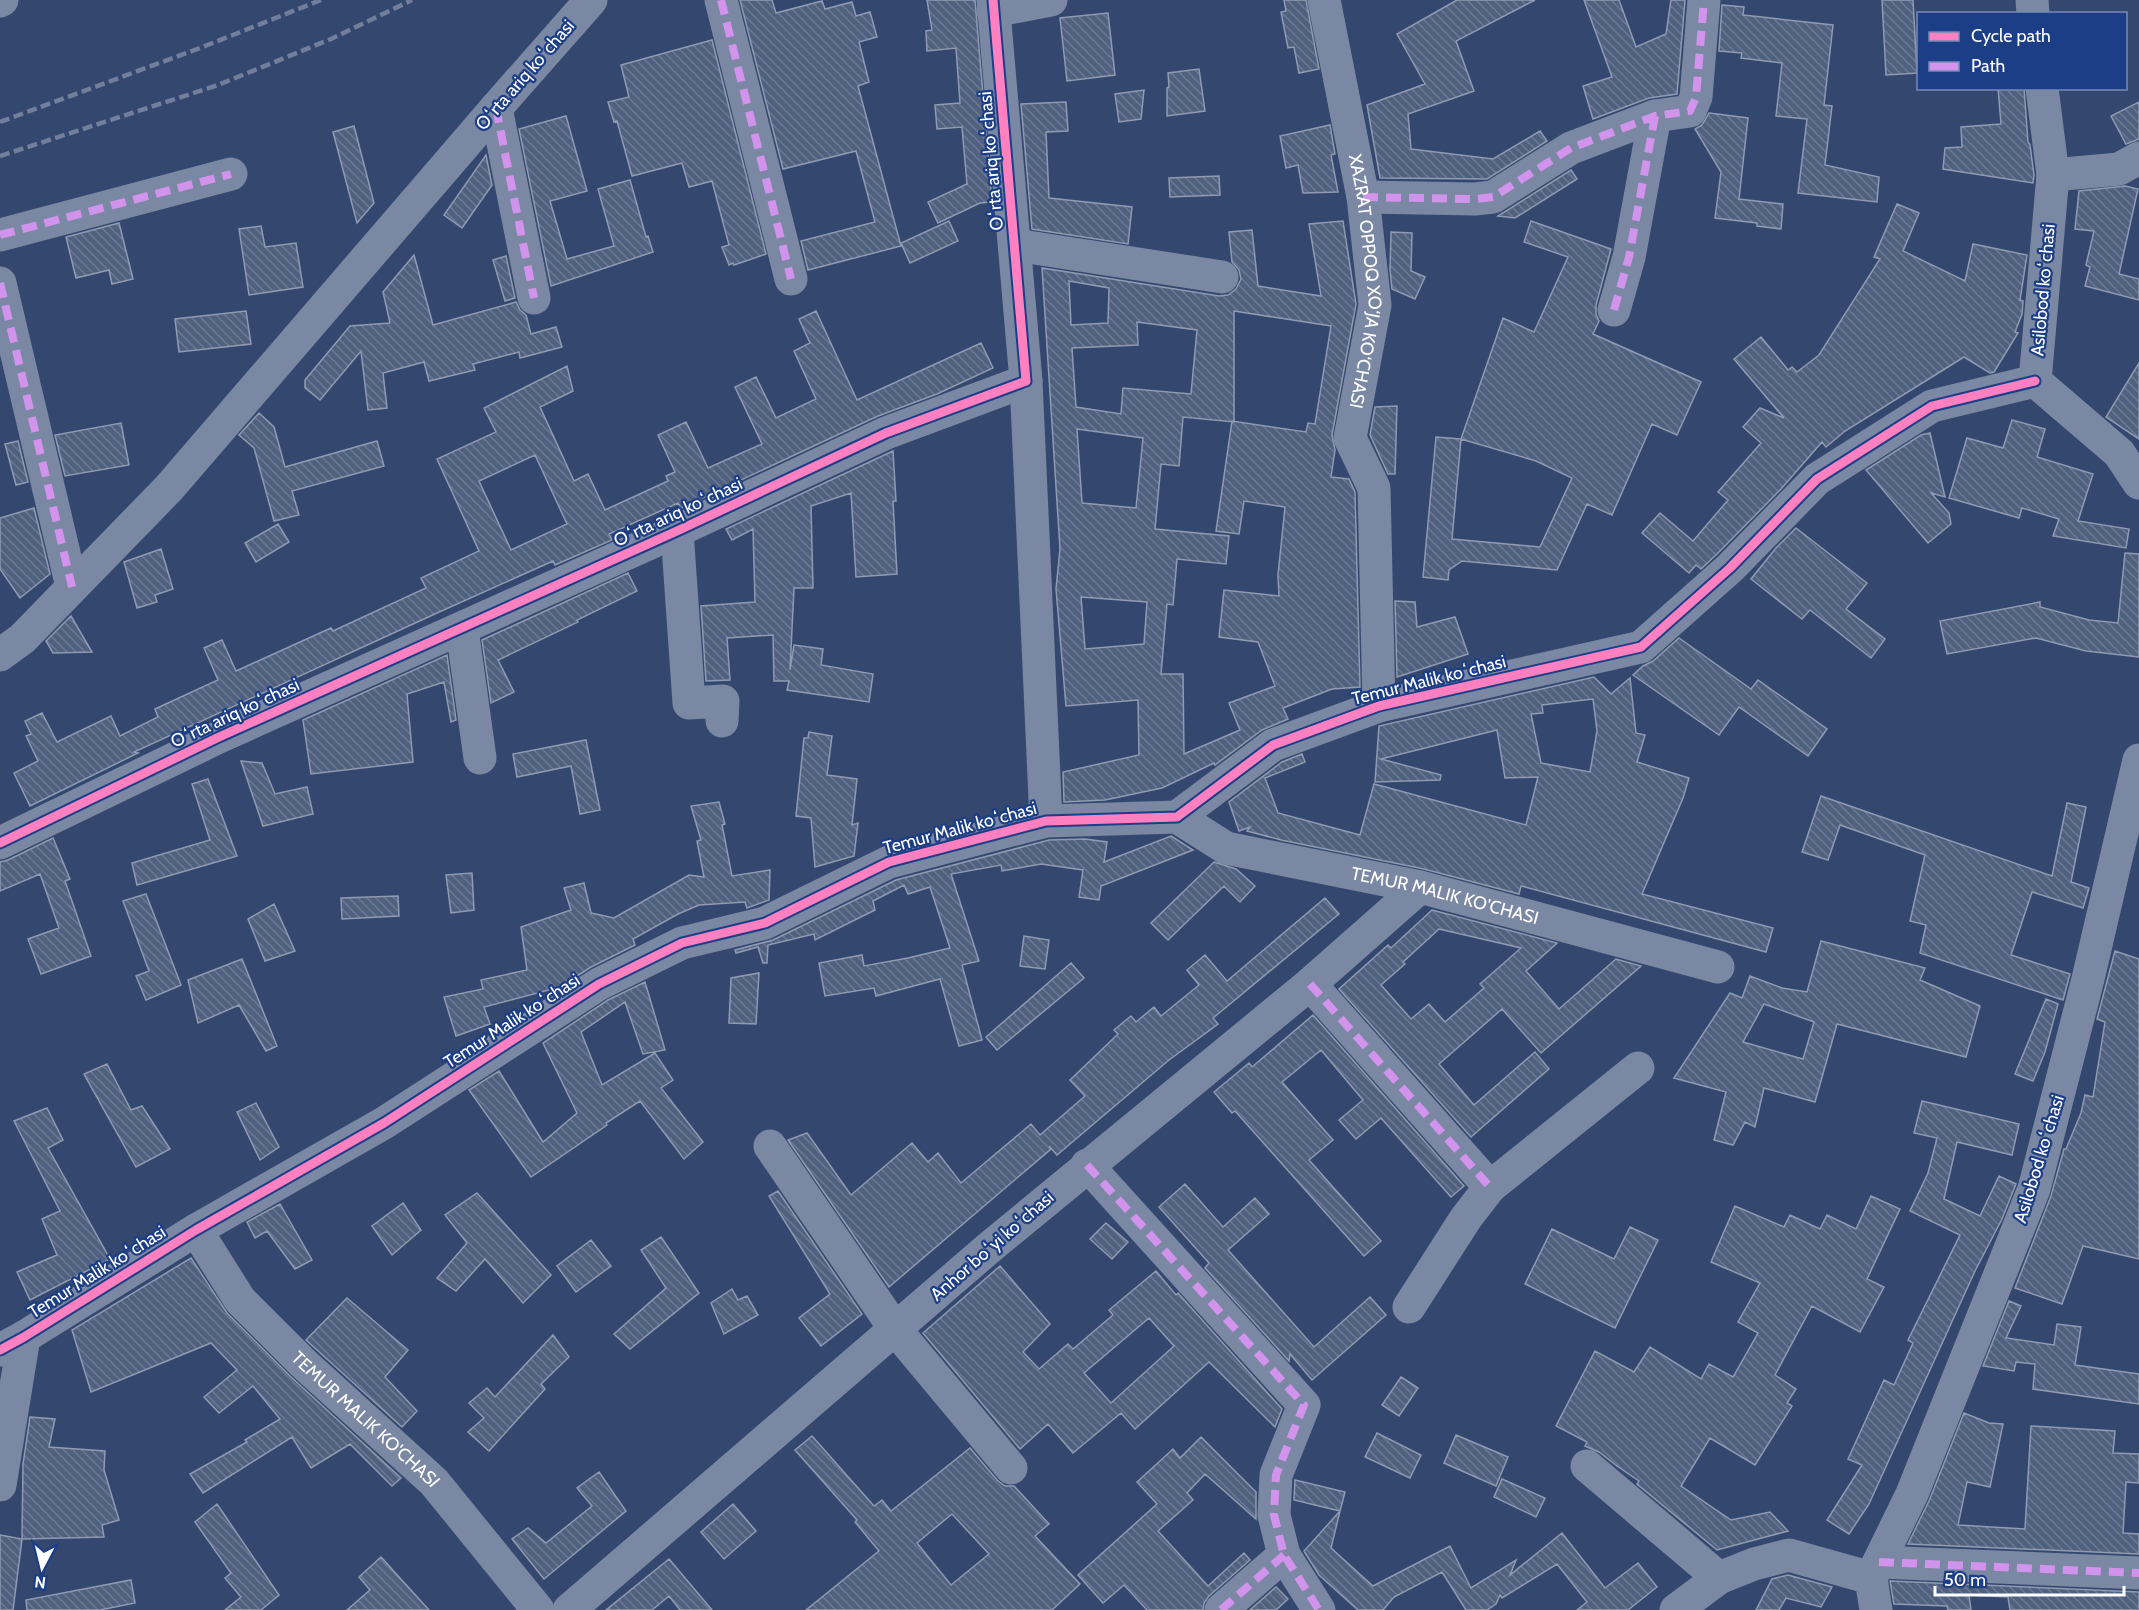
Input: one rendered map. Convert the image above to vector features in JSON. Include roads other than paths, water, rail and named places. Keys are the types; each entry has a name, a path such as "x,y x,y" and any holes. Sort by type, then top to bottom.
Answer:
{"street":[{"name":"Oʻrta ariq koʻchasi","path":"0,655 22,639 169,488 591,0"},
{"path":"721,0 790,279"},
{"path":"993,5 1052,0"},
{"name":"XAZRAT OPPOQ XO‘JA KO‘CHASI","path":"1324,0 1363,197 1375,305 1350,438 1374,488 1379,706"},
{"path":"1363,197 1475,199 1493,196 1571,148 1655,116 1690,111 1696,97 1704,0"},
{"name":"Oʻrta ariq koʻchasi","path":"0,843 219,736 462,629 886,433 1026,381 993,5"},
{"name":"Asilobod koʻchasi","path":"2042,90 2053,176 2035,381 2119,453 2139,483"},
{"path":"496,108 534,298"},
{"path":"1614,310 1629,257 1655,116"},
{"path":"2053,176 2119,169 2139,158"},
{"path":"0,235 231,174"},
{"path":"1015,245 1222,277"},
{"path":"0,283 72,587"},
{"path":"1026,381 1046,821"},
{"name":"Temur Malik koʻchasi","path":"12,1343 196,1230 384,1123 599,984 682,943 765,923 889,862 1046,821 1177,818 1273,745 1379,706 1641,647 1730,568 1817,479 1932,406 2035,381"},
{"path":"676,531 689,703 723,701 722,721"},
{"path":"462,629 480,758"},
{"name":"Asilobod koʻchasi","path":"1875,1570 1912,1494 2034,1189 2088,979 2139,760"},
{"name":"TEMUR MALIK KO'CHASI","path":"1177,818 1226,848 1420,887 1718,967"},
{"name":"Anhor boʻyi koʻchasi","path":"569,1610 1087,1165 1310,984 1420,887"},
{"path":"1310,984 1490,1187"},
{"path":"1409,1306 1466,1218 1490,1187 1638,1068"},
{"path":"770,1146 895,1329 1011,1468"},
{"path":"1087,1165 1304,1405 1276,1475 1274,1515 1284,1555 1319,1610"},
{"name":"TEMUR MALIK KO'CHASI","path":"196,1230 240,1299 304,1364 434,1482 538,1610"},
{"path":"0,1485 12,1343"},
{"path":"1587,1466 1719,1578"},
{"path":"1221,1610 1284,1555"},
{"path":"1676,1610 1719,1578 1754,1564 1789,1555 1875,1570 2139,1574"},
{"path":"1875,1570 1876,1610"}],"railway":[{"path":"0,122 200,48 321,0"},
{"path":"0,156 218,85 331,39 412,0"}]}
